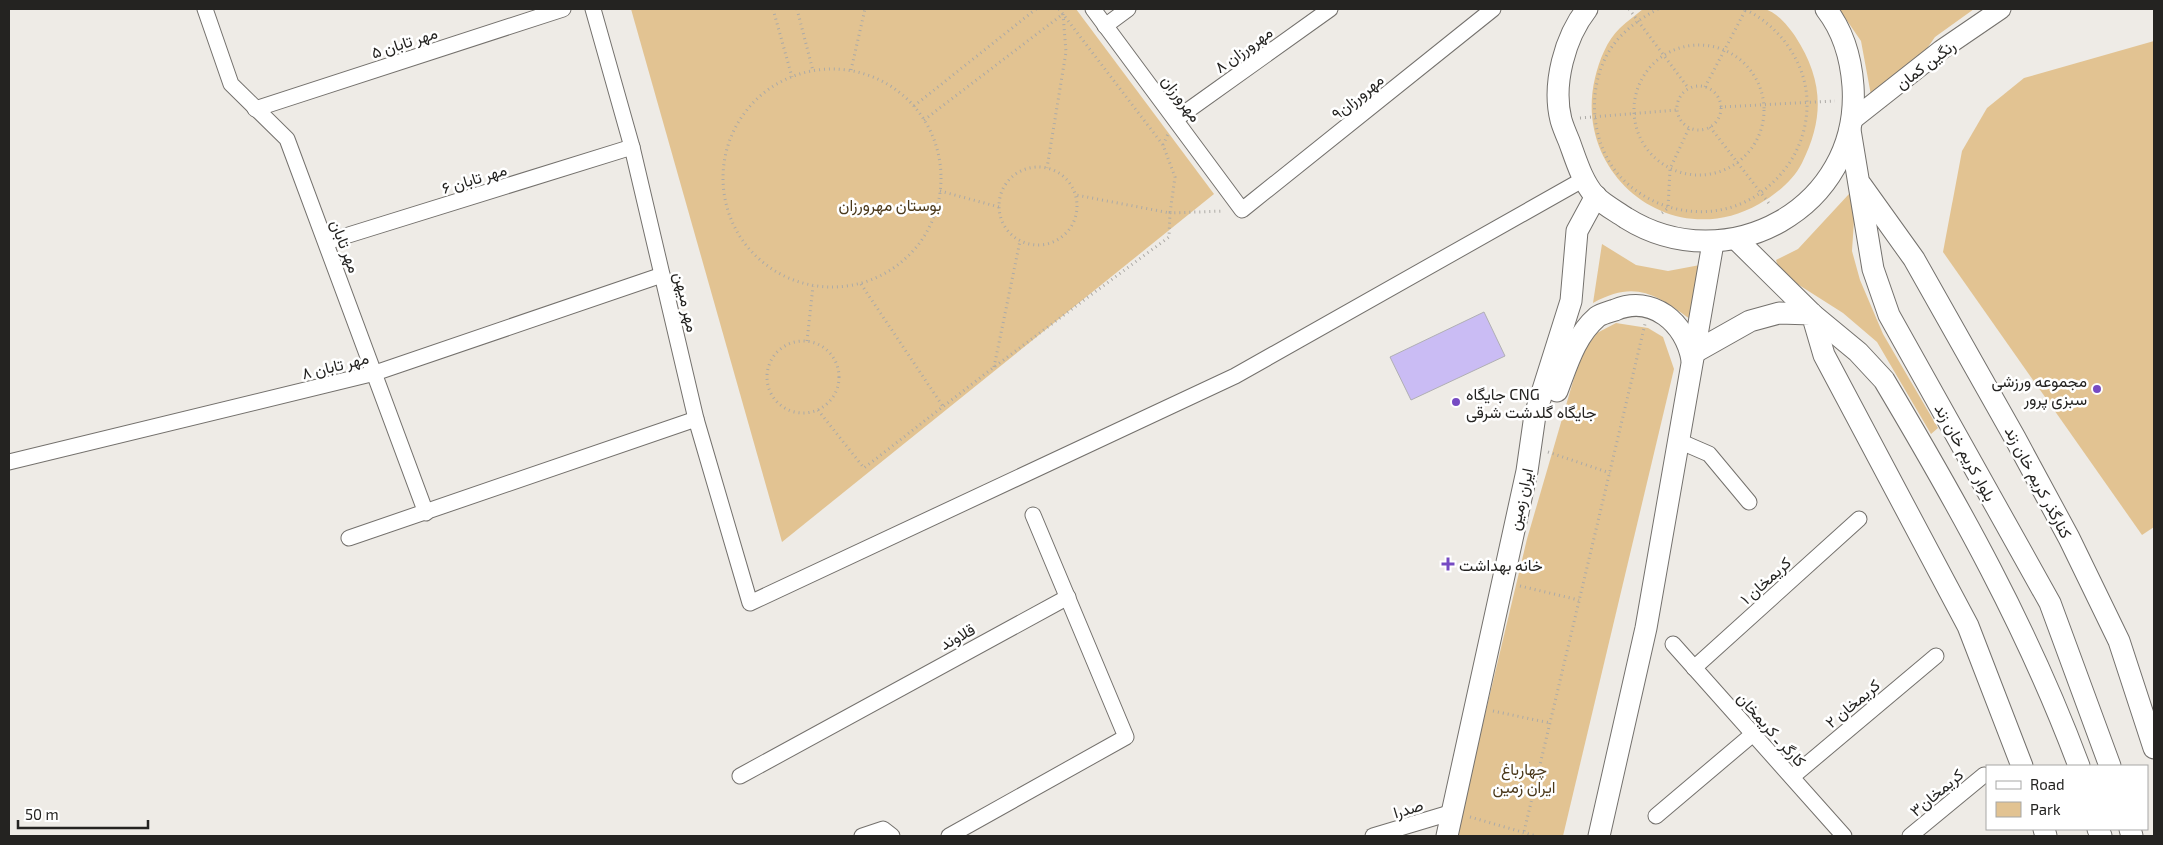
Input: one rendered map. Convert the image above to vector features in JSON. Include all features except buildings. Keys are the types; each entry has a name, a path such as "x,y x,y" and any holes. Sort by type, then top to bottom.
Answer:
{"main road":[{"path":"1572,9 1569,42 1559,88 1561,119 1590,188 1643,229 1689,242 1713,242 1736,240 1782,222 1805,204 1825,182 1840,157 1852,117"},
{"path":"1569,42 1587,9"},
{"name":"بلوار کریم خان زند","path":"1826,9 1845,43 1852,71 1852,117 1858,182 1873,269 1889,315 2050,603 2110,765"},
{"name":"کنارگذر کریم خان زند","path":"1858,182 1914,259 2016,438 2069,538 2119,641 2154,748"},
{"name":"ایران زمین","path":"1446,836 1453,812 1527,471 1535,415 1571,301 1577,232 1590,188"},
{"name":"بلوار کریم خان زند","path":"1736,240 1812,314 1858,352 1884,380 1999,581 2058,709 2079,765"},
{"path":"1599,836 1646,628 1713,242"},
{"path":"1527,471 1573,348 1598,316 1625,305 1649,306 1668,316 1681,330 1694,357"},
{"path":"1694,357 1750,321 1779,314 1812,314 1824,355 1968,626 2022,765"}],"street":[{"name":"مهر تابان","path":"205,9 231,84 287,139 426,513"},
{"name":"مهر تابان ۵","path":"255,109 563,9"},
{"name":"مهر میهن","path":"593,9 632,147 696,419 750,603 1235,376 1590,188"},
{"name":"مهرورزان","path":"1093,9 1176,118 1242,210"},
{"path":"1106,26 1128,9"},
{"name":"مهرورزان ۸","path":"1176,118 1330,9"},
{"name":"مهرورزان۹","path":"1242,210 1493,9"},
{"name":"رنگین کمان","path":"1852,117 1941,50 2001,9"},
{"name":"مهر تابان ۶","path":"326,242 632,147"},
{"name":"مهر تابان ۸","path":"9,462 375,373 662,275"},
{"path":"349,538 696,419"},
{"path":"1679,441 1709,454 1749,502"},
{"path":"949,836 1126,738 1034,515"},
{"name":"کریمخان ۱","path":"1694,668 1859,520"},
{"name":"قلاوند","path":"740,776 1068,597"},
{"name":"کارگر ـ کریمخان","path":"1673,644 1792,777 1835,833"},
{"name":"کریمخان ۲","path":"1792,777 1936,656"},
{"path":"1656,816 1753,734"},
{"name":"کریمخان۳","path":"1910,836 1984,775"},
{"name":"صدرا","path":"1374,836 1453,812"},
{"path":"862,836 888,832"}],"path":[{"path":"773,9 792,77"},
{"path":"796,9 813,70"},
{"path":"851,70 865,9"},
{"path":"914,106 1036,9"},
{"path":"818,410 864,468 944,408 994,367 1169,237 1175,177 1162,145 1059,9"},
{"path":"1629,9 1689,89"},
{"path":"1658,9 1638,20 1618,39 1603,63 1595,90 1594,117 1602,147 1618,174 1640,194 1668,208 1692,212 1717,211 1740,205 1762,193 1782,175 1796,152 1805,127 1807,101 1802,72 1789,46 1770,25 1746,9 1705,87"},
{"path":"924,120 1063,14"},
{"path":"1047,168 1066,52 1063,14"},
{"path":"1708,45 1725,50 1748,66 1760,84 1764,104 1762,129 1752,150 1738,163 1717,174 1696,176 1670,169 1657,162 1643,146 1635,127 1633,106 1638,86 1648,68 1664,55 1686,46 1708,45"},
{"path":"813,70 851,70 874,77 896,89 914,106 924,120 935,142 940,166 940,192 934,216 922,239 906,258 885,274 861,284 837,288 812,286 783,277 757,259 747,247 737,234 725,206 722,174 728,143 742,115 764,92 792,77 813,70"},
{"path":"1705,87 1717,95 1720,116 1710,127 1696,130 1682,124 1677,110 1680,96 1689,89 1705,87"},
{"path":"1720,106 1807,101 1852,117"},
{"path":"1561,119 1677,110"},
{"path":"1710,127 1762,193 1782,222"},
{"path":"1643,229 1668,208 1670,169 1689,128"},
{"path":"1036,167 1047,168 1065,177 1076,195 1078,208 1075,220 1068,232 1058,240 1046,245 1033,245 1020,241 1005,227 999,207 1000,195 1005,184 1013,175 1036,167"},
{"path":"940,192 999,207"},
{"path":"1076,195 1170,213 1242,210"},
{"path":"994,367 1020,241"},
{"path":"861,284 944,408"},
{"path":"807,342 812,286"},
{"path":"1524,834 1649,306"},
{"path":"795,342 818,344 828,351 835,360 839,371 839,383 835,394 828,403 818,410 807,413 795,412 784,408 775,400 769,389 767,377 775,355 784,347 795,342"},
{"path":"1536,448 1610,472"},
{"path":"1502,581 1579,600"},
{"path":"1475,708 1550,723"},
{"path":"1453,812 1536,836"}],"green space":[{"name":"بوستان مهرورزان","path":"631,9 1076,9 1214,194 782,542"},
{"path":"1643,9 1764,9 1778,16 1795,36 1804,52 1816,83 1818,98 1815,130 1802,163 1794,176 1777,192 1759,204 1726,217 1693,219 1663,211 1636,196 1614,173 1599,145 1592,113 1595,78 1601,58 1611,38 1623,25"},
{"path":"1839,9 1974,9 1935,37 1886,107 1873,106 1861,41"},
{"name":"مجموعه ورزشی سبزی پرور","path":"2154,41 2154,527 2142,535 1943,252 1962,151 1987,108 2024,78"},
{"path":"1849,194 1855,205 1852,251 1860,280 1883,334 1938,428 1931,434 1877,342 1843,313 1780,273 1776,260 1798,249"},
{"path":"1602,244 1636,265 1668,271 1700,265 1690,319 1655,297 1633,291 1621,292 1593,303"},
{"name":"چهارباغ ایران زمین","path":"1616,323 1648,328 1663,337 1674,369 1563,836 1456,836 1527,539 1581,354 1597,333"}],"place":[{"name":"مجموعه ورزشی سبزی پرور","path":"2097,389"},
{"name":"جایگاه CNG جایگاه گلدشت شرقی","path":"1456,402"},
{"name":"خانه بهداشت","path":"1448,564"}]}
